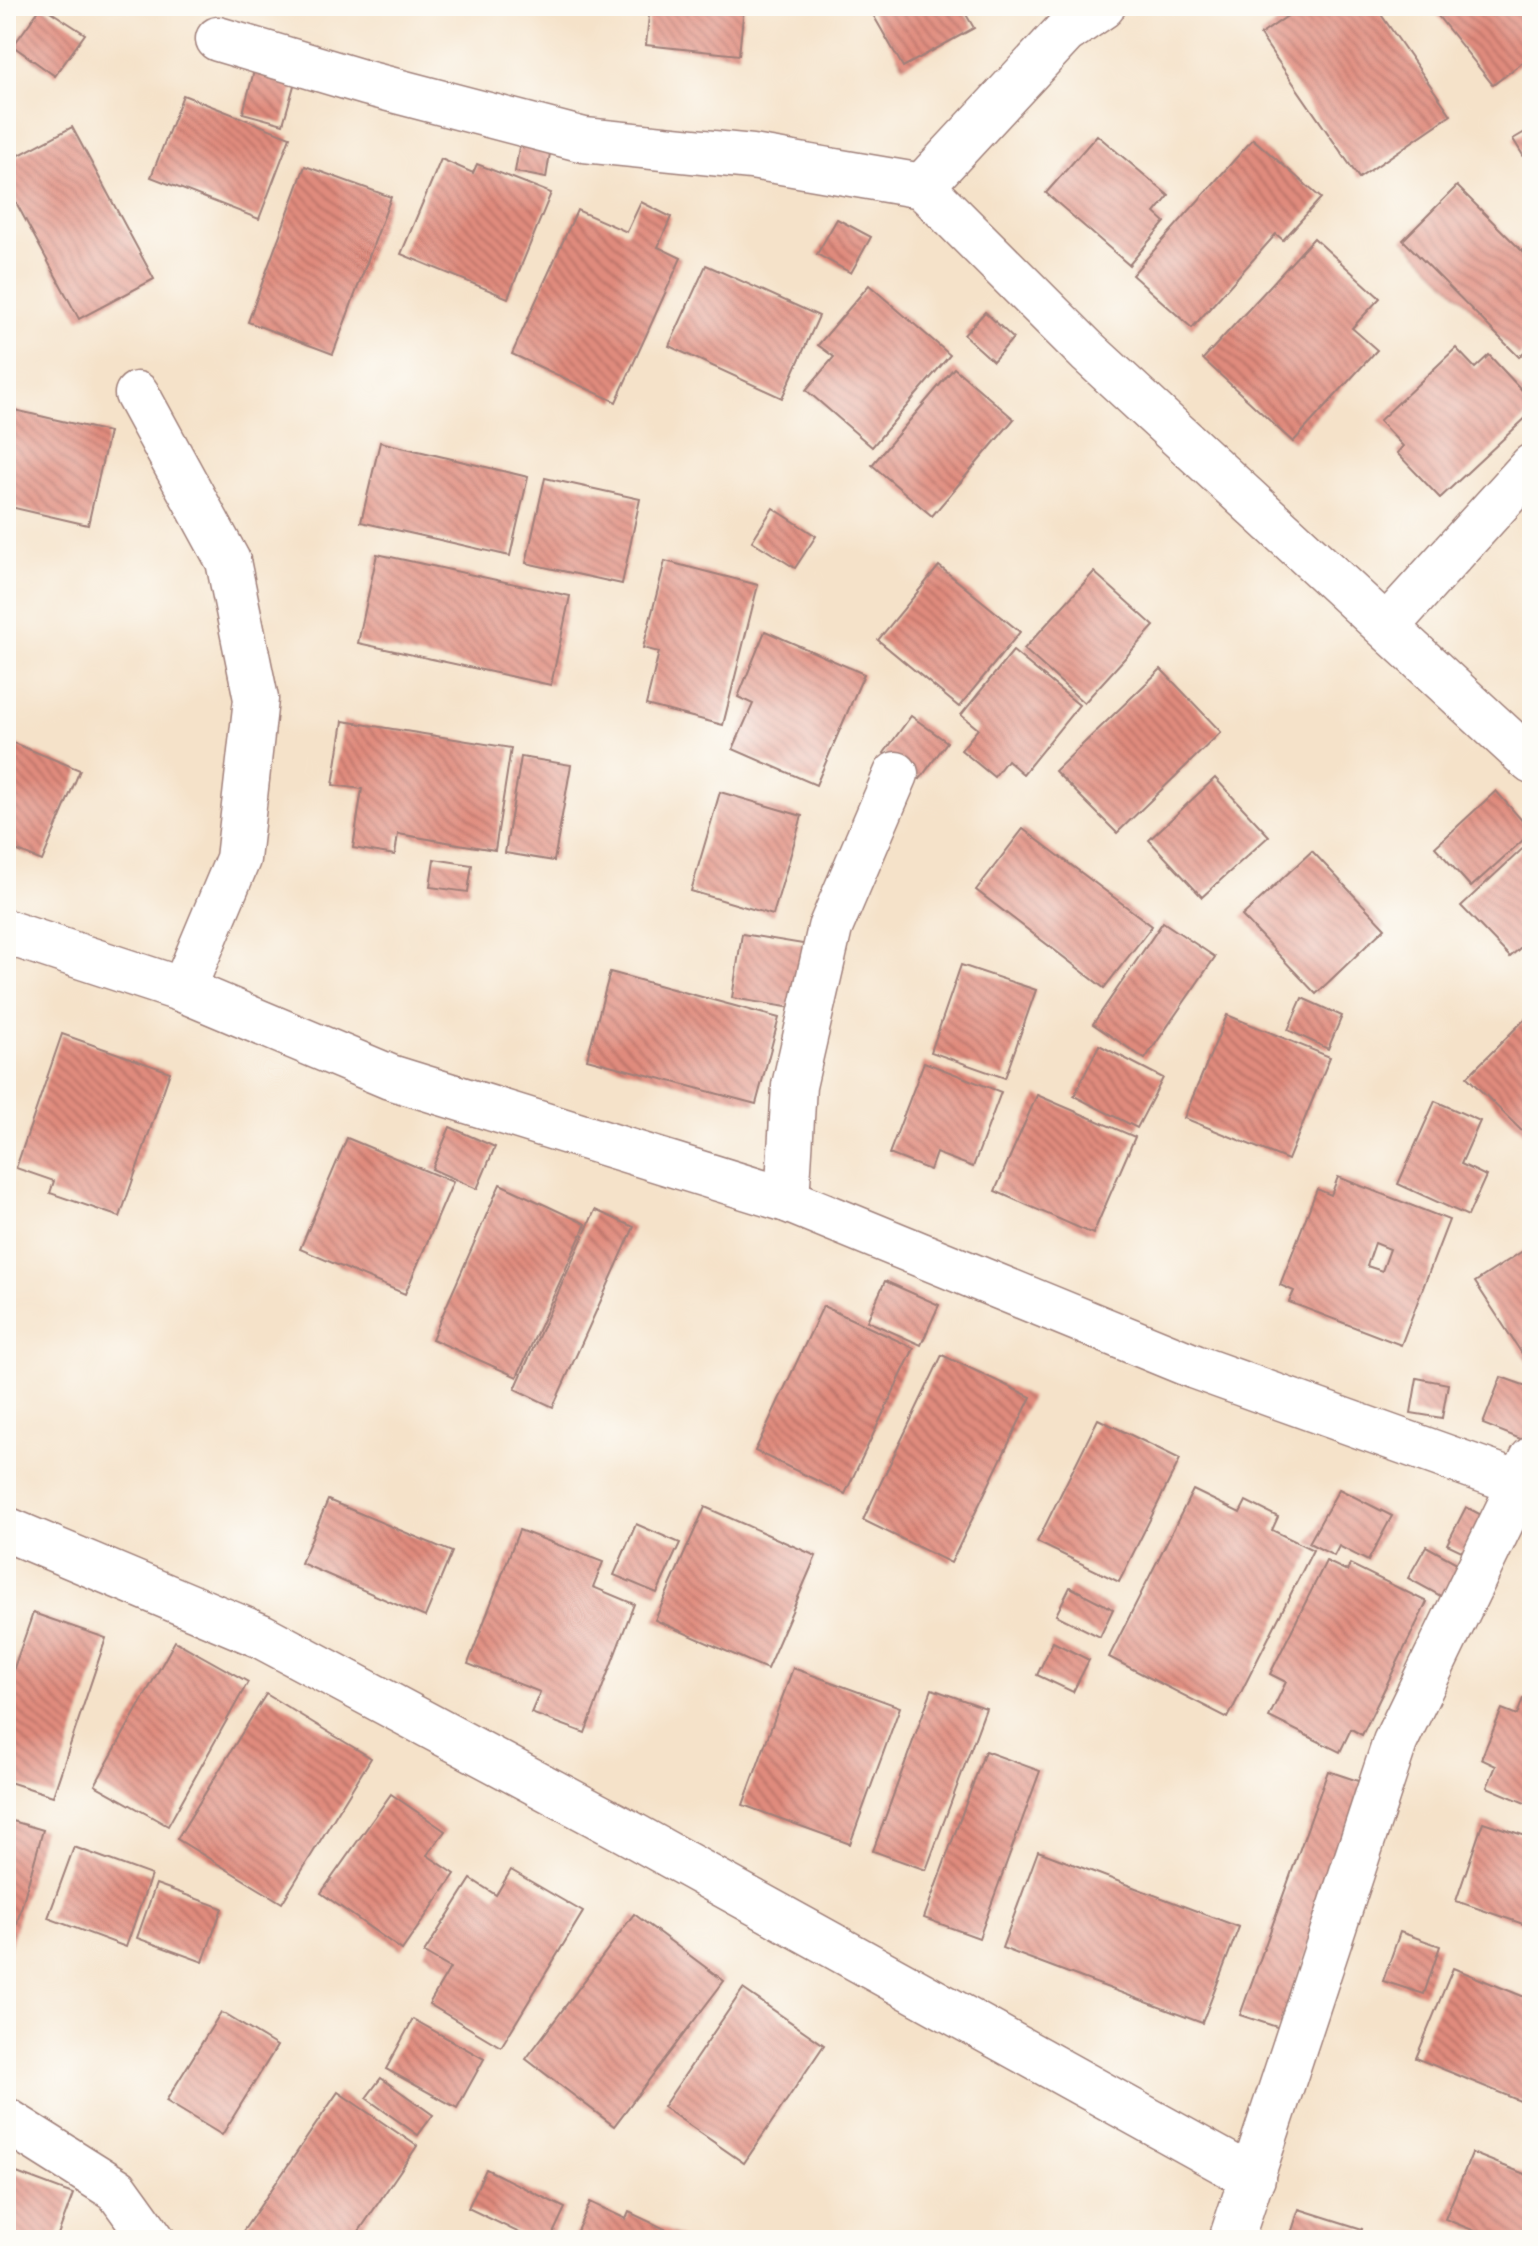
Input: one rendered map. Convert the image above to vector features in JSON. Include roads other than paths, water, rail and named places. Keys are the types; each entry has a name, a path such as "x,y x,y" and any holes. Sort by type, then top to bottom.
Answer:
{"street":[{"path":"922,186 1055,19 1103,6"},
{"path":"218,39 366,83 584,140 752,157 922,186 1088,352 1532,762"},
{"path":"137,394 228,561 256,699 238,859 183,990"},
{"path":"1387,626 1532,466"},
{"path":"787,1200 794,1086 830,928 896,774"},
{"path":"6,932 183,990 390,1077 787,1200 1195,1367 1526,1471 1395,1742 1231,2240"},
{"path":"6,1529 261,1636 626,1831 1253,2178"},
{"path":"6,2120 117,2190 153,2240"}]}
